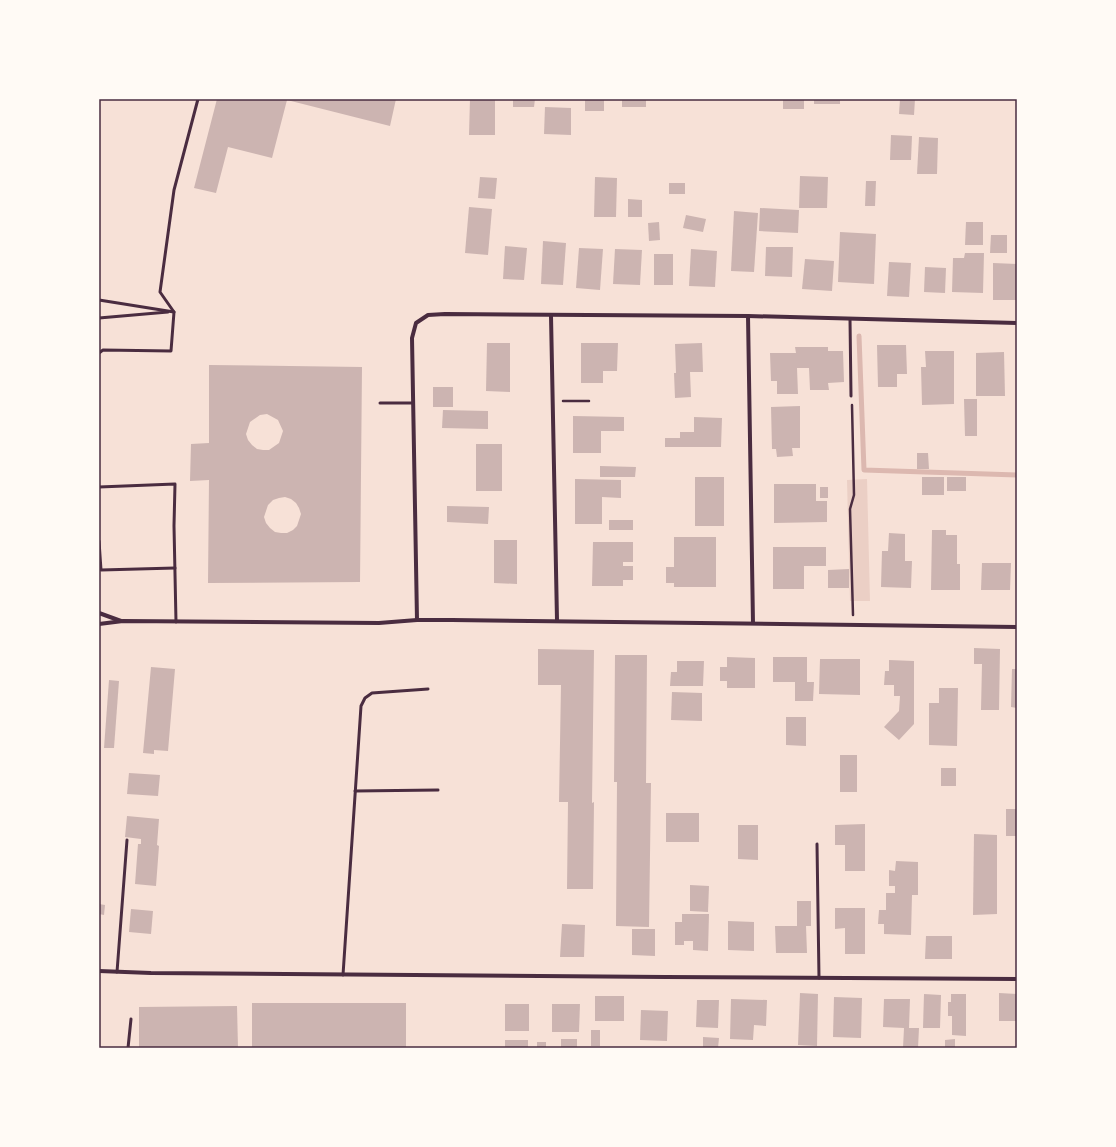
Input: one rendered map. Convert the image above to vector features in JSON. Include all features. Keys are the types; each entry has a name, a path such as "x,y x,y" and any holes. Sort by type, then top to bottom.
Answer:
{"street":[{"path":"416,620 412,338 416,323 428,315 748,316 1017,323"},
{"path":"551,316 557,620"},
{"path":"748,316 753,623"},
{"path":"99,613 123,621"},
{"path":"99,624 123,621 379,623 416,620 557,620 1017,627"},
{"path":"99,971 343,975 1017,978"}],"lane":[{"path":"99,353 103,350 171,351 174,312 160,292 174,190 198,99"},
{"path":"99,300 174,312"},
{"path":"99,318 174,312"},
{"path":"850,319 852,396"},
{"path":"380,403 413,403"},
{"path":"99,487 175,484 176,622"},
{"path":"99,541 102,570 175,568"},
{"path":"343,975 361,706 365,698 372,693 428,689"},
{"path":"355,791 438,790"},
{"path":"116,972 127,840"},
{"path":"817,844 819,978"},
{"path":"128,1048 131,1018"}],"path":[{"path":"852,396 854,495 850,509 853,624"},
{"path":"553,401 589,401"}],"shaded area":[{"path":"867,479 870,601 850,601 847,480"}],"building":[{"path":"217,99 396,99 390,126 287,100 272,158 228,147 216,193 194,188"},
{"path":"470,99 495,100 495,135 469,135"},
{"path":"513,99 535,99 534,107 513,107"},
{"path":"585,99 604,99 604,111 585,111"},
{"path":"622,99 646,99 646,107 622,107"},
{"path":"783,99 804,99 804,109 783,109"},
{"path":"814,99 840,99 840,104 814,104"},
{"path":"900,99 915,99 914,115 899,114"},
{"path":"545,107 571,108 571,135 544,134"},
{"path":"891,135 912,136 911,160 890,160"},
{"path":"919,137 938,138 937,174 917,174"},
{"path":"800,176 828,177 827,208 799,208"},
{"path":"480,177 497,178 495,199 478,198"},
{"path":"595,177 617,178 616,217 594,217"},
{"path":"866,181 876,181 875,206 865,206"},
{"path":"669,183 685,183 685,194 669,194"},
{"path":"628,199 642,200 642,217 628,217"},
{"path":"469,207 492,209 488,255 465,253"},
{"path":"760,208 799,210 798,233 759,231"},
{"path":"734,211 758,213 754,272 731,271"},
{"path":"686,215 706,219 703,232 683,228"},
{"path":"659,222 660,240 649,241 648,223"},
{"path":"966,222 983,222 983,245 965,245"},
{"path":"840,232 876,234 874,284 838,282"},
{"path":"991,235 1007,235 1007,253 990,253"},
{"path":"543,241 566,243 563,285 541,284"},
{"path":"505,246 527,248 524,280 503,279"},
{"path":"766,247 793,247 792,277 765,276"},
{"path":"579,248 603,249 600,290 576,288"},
{"path":"615,249 642,250 640,285 613,284"},
{"path":"691,249 717,251 715,287 689,286"},
{"path":"965,253 984,253 983,293 952,292 953,258 964,258"},
{"path":"654,254 673,254 673,285 654,285"},
{"path":"805,259 834,261 832,291 802,289"},
{"path":"889,262 911,263 909,297 887,296"},
{"path":"993,263 1017,264 1017,300 993,300"},
{"path":"925,267 946,268 945,293 924,292"},
{"path":"487,343 510,343 510,392 486,391"},
{"path":"581,343 618,343 617,371 603,371 603,383 581,383"},
{"path":"702,343 703,372 690,372 691,397 675,398 675,344"},
{"path":"877,345 906,345 907,374 897,374 897,387 878,387"},
{"path":"795,347 828,347 828,351 843,351 844,382 828,383 829,390 810,390 809,368 797,368 798,394 777,394 777,381 771,381 770,353 796,353"},
{"path":"925,351 954,351 954,404 922,405 921,367 926,367"},
{"path":"1004,352 1005,396 976,396 976,353"},
{"path":"209,365 362,367 360,582 208,583 209,480 190,481 191,444 209,443","holes":["267,414 278,420 283,431 279,443 269,450 257,449 248,440 246,434 250,422 260,415","285,497 296,503 301,514 297,526 293,530 287,533 275,532 266,523 264,517 268,505 273,500"]},
{"path":"433,387 453,387 453,407 433,407"},
{"path":"964,399 977,399 977,436 965,436"},
{"path":"800,406 800,448 792,448 793,456 777,457 776,449 772,449 771,407"},
{"path":"443,410 488,411 488,429 442,428"},
{"path":"573,416 624,417 624,431 601,431 601,453 573,453"},
{"path":"694,417 722,418 721,447 665,447 665,438 680,438 680,432 694,432"},
{"path":"476,444 502,444 502,491 476,491"},
{"path":"917,453 928,453 929,469 917,469"},
{"path":"600,466 636,467 635,477 600,477"},
{"path":"695,477 724,477 724,526 695,526"},
{"path":"922,477 944,477 944,495 922,495"},
{"path":"947,477 966,477 966,491 947,491"},
{"path":"575,479 621,480 621,498 602,497 602,524 575,524"},
{"path":"774,484 816,484 816,501 827,501 827,522 774,523"},
{"path":"820,487 828,487 828,498 820,498"},
{"path":"447,506 489,507 488,524 447,522"},
{"path":"609,520 633,520 633,530 609,530"},
{"path":"932,530 946,530 946,535 957,535 957,564 960,564 960,590 931,590"},
{"path":"889,533 905,534 905,561 912,561 911,588 881,587 882,551 888,551"},
{"path":"674,537 716,537 716,587 674,587 674,583 666,583 666,567 674,567"},
{"path":"494,540 517,540 517,584 494,583"},
{"path":"593,542 633,542 633,562 623,562 623,566 633,566 633,580 623,580 623,586 592,586"},
{"path":"773,547 826,547 826,566 804,566 804,589 773,589"},
{"path":"982,563 1011,563 1010,590 981,590"},
{"path":"849,569 849,588 828,588 828,570"},
{"path":"974,648 1000,649 999,710 981,710 982,664 974,664"},
{"path":"538,649 594,650 592,803 594,802 593,889 567,889 568,802 559,802 561,685 538,685"},
{"path":"615,655 647,655 646,783 651,783 649,927 616,926 617,782 614,782"},
{"path":"727,657 755,658 755,688 727,688 727,681 720,681 720,667 727,667"},
{"path":"773,657 807,657 807,682 814,682 813,701 795,701 795,682 773,682"},
{"path":"820,659 860,659 860,695 819,694"},
{"path":"889,660 914,661 914,724 899,740 884,727 899,711 900,696 894,696 894,685 884,685 885,671 889,671"},
{"path":"677,661 704,661 703,686 670,686 671,672 677,672"},
{"path":"151,667 175,669 168,751 154,750 154,754 143,753"},
{"path":"1012,669 1017,669 1017,708 1011,707"},
{"path":"109,680 119,681 114,748 104,748"},
{"path":"939,688 958,688 957,746 929,745 929,703 939,703"},
{"path":"672,692 702,693 702,721 671,720"},
{"path":"786,717 806,717 806,746 786,745"},
{"path":"840,755 857,755 857,792 840,792"},
{"path":"941,768 956,768 956,786 941,786"},
{"path":"129,773 160,775 158,796 127,794"},
{"path":"1006,809 1017,809 1017,836 1006,836"},
{"path":"666,813 699,813 699,842 666,842"},
{"path":"127,816 159,819 157,845 159,846 156,886 135,884 138,844 141,844 141,839 125,837"},
{"path":"865,824 865,871 845,871 845,845 835,845 835,825"},
{"path":"738,825 758,825 758,860 738,859"},
{"path":"974,834 997,835 997,914 973,915"},
{"path":"896,861 918,862 918,895 912,895 911,935 884,934 884,924 878,924 879,910 886,910 886,893 895,893 895,886 889,886 889,870 895,871"},
{"path":"690,885 709,886 708,912 690,911"},
{"path":"797,901 811,901 811,926 806,926 807,953 776,953 775,926 797,926"},
{"path":"99,904 105,905 104,915 99,914"},
{"path":"835,908 865,908 865,954 845,954 845,928 835,929"},
{"path":"131,909 153,911 151,934 129,932"},
{"path":"682,914 709,914 708,951 693,950 693,941 684,941 684,945 675,945 675,922 682,922"},
{"path":"728,921 754,922 754,951 728,950"},
{"path":"562,924 585,925 584,957 560,957"},
{"path":"632,929 655,929 655,956 632,955"},
{"path":"926,936 952,936 952,959 925,959"},
{"path":"800,993 818,994 817,1046 798,1045"},
{"path":"999,993 1017,994 1017,1021 999,1021"},
{"path":"924,994 941,995 940,1028 923,1028"},
{"path":"951,994 966,994 966,1036 952,1035 952,1016 948,1016 948,1002 951,1002"},
{"path":"595,996 624,996 624,1021 595,1021"},
{"path":"834,997 862,998 861,1038 833,1037"},
{"path":"731,999 767,1000 766,1026 754,1025 753,1040 730,1039"},
{"path":"884,999 910,999 909,1028 919,1028 918,1048 903,1048 904,1028 883,1027"},
{"path":"697,1000 719,1000 718,1028 696,1027"},
{"path":"252,1003 406,1003 406,1048 252,1048"},
{"path":"505,1004 529,1004 529,1031 505,1031"},
{"path":"552,1004 580,1004 579,1032 552,1032"},
{"path":"237,1006 238,1048 139,1048 139,1007"},
{"path":"641,1010 668,1011 667,1041 640,1040"},
{"path":"591,1030 600,1030 600,1046 591,1046"},
{"path":"703,1037 719,1038 718,1048 703,1048"},
{"path":"561,1039 577,1039 577,1048 561,1048"},
{"path":"955,1039 955,1048 945,1048 945,1040"},
{"path":"505,1040 528,1040 528,1048 505,1048"},
{"path":"537,1042 546,1042 546,1048 537,1048"}],"waterway":[{"path":"859,336 864,470 1017,475"}]}
